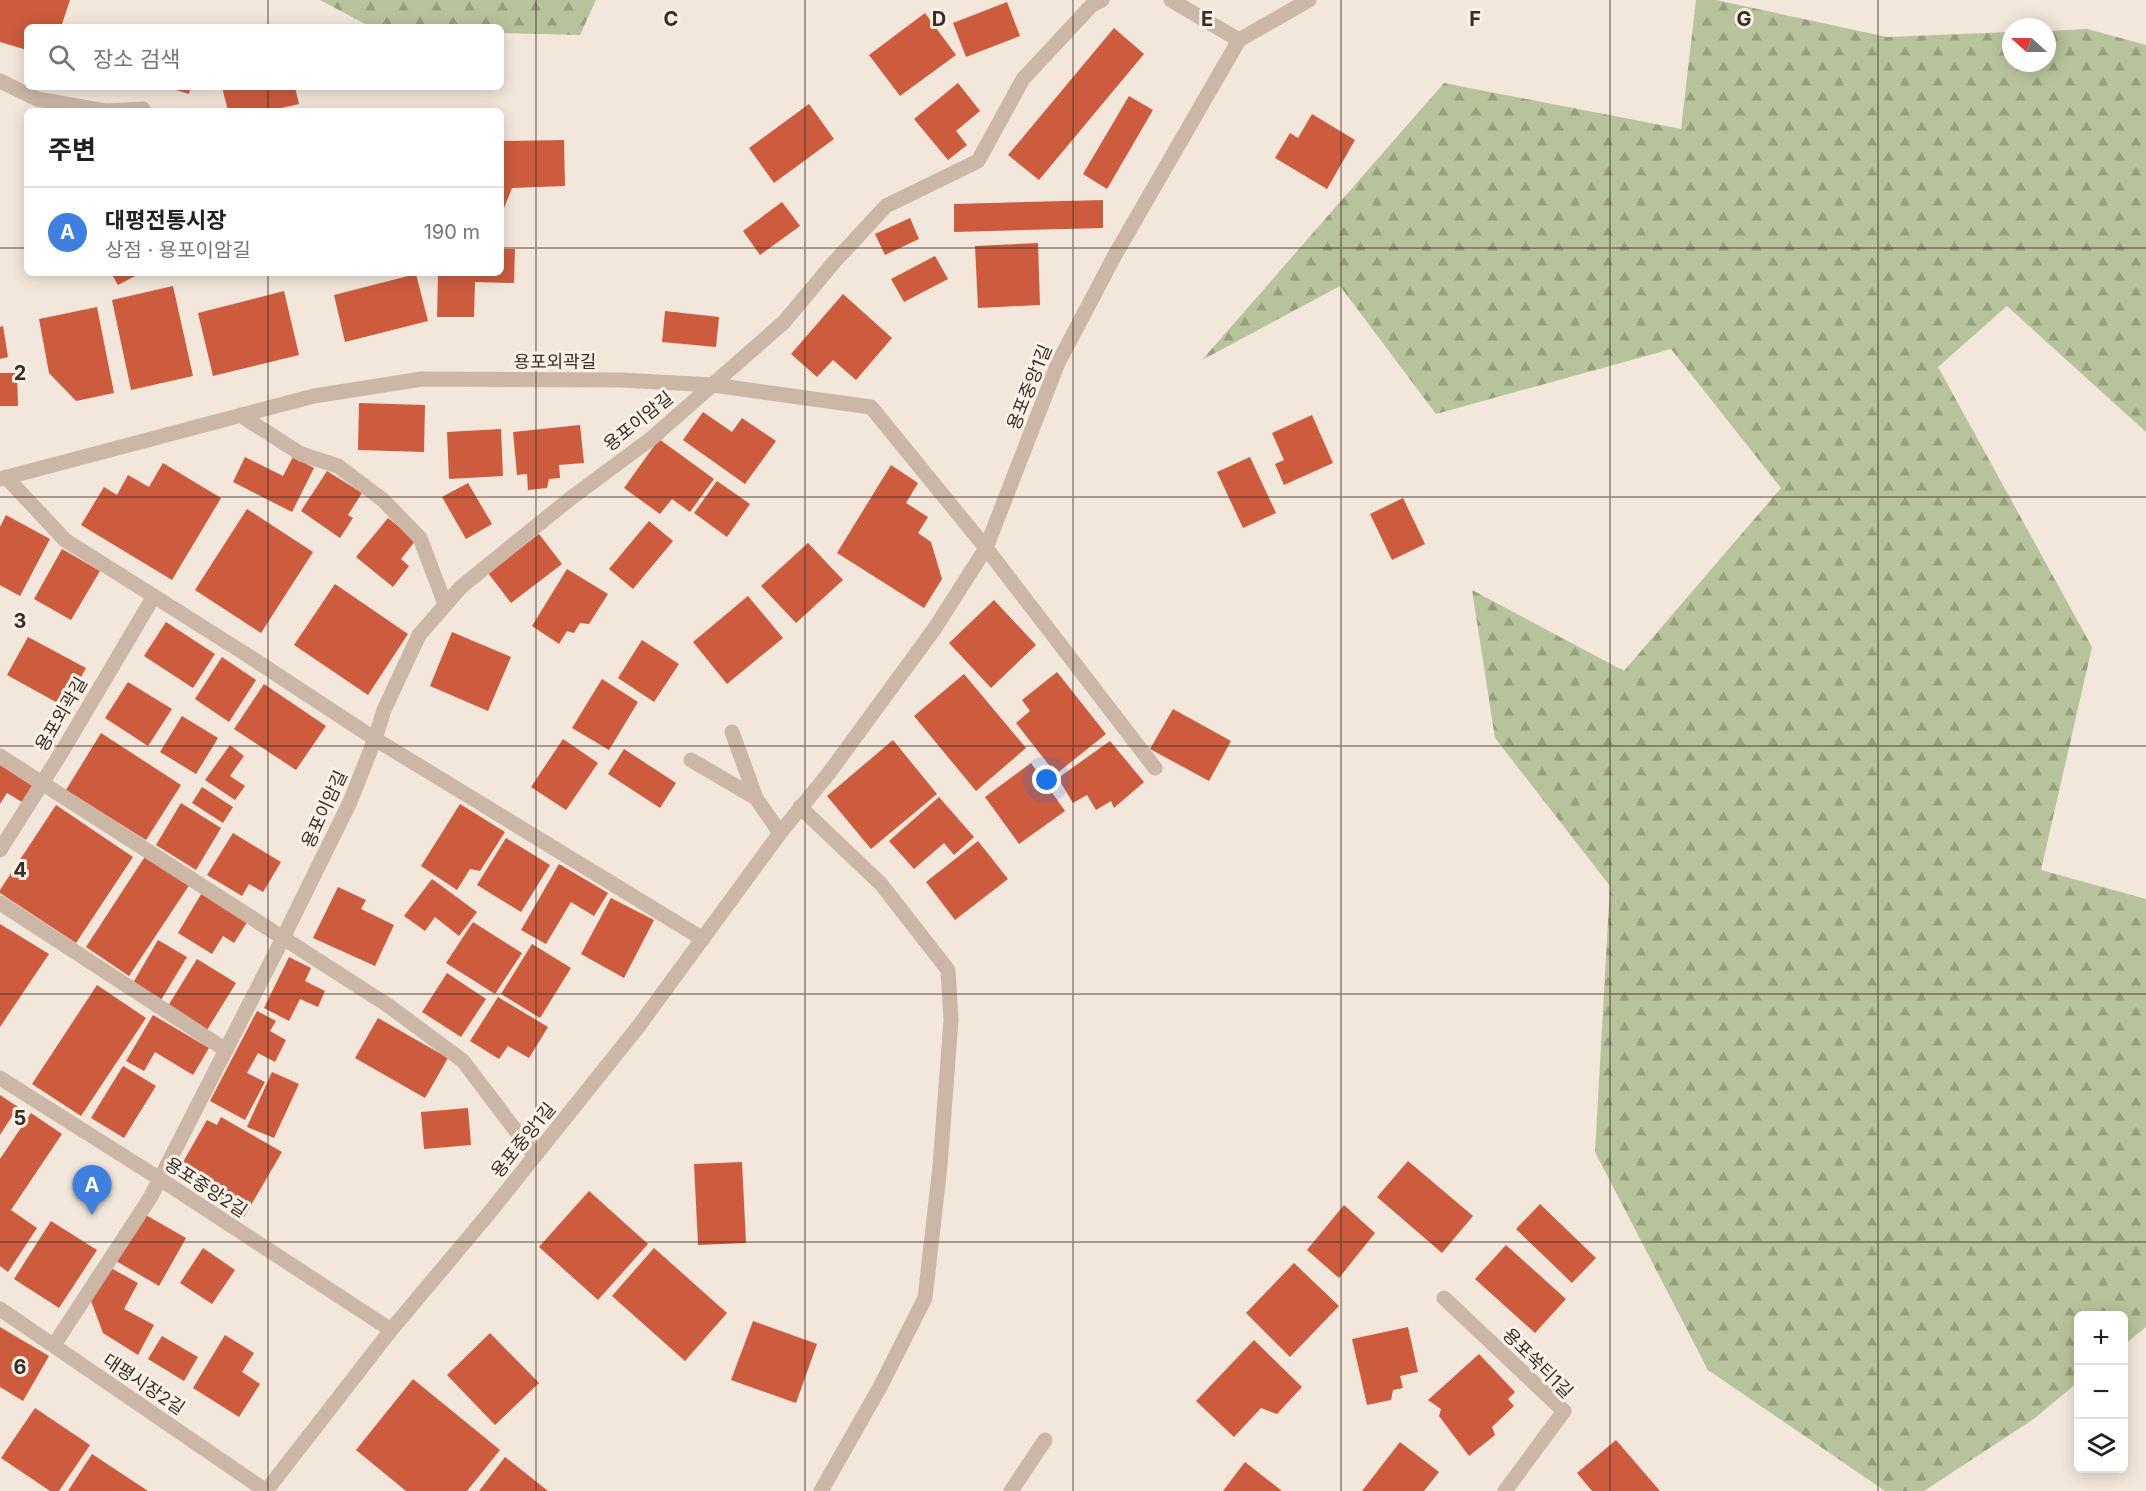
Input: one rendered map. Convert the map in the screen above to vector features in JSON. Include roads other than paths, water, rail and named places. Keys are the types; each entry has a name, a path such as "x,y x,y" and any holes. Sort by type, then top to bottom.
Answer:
{"street":[{"name":"용포이암길","path":"54,1344 150,1198 160,1179 350,802 384,710 419,634 461,587 508,546 651,438 784,322 835,261 886,206 978,161 1023,79 1092,5 1102,0"},
{"path":"1171,0 1239,40 1309,0"},
{"name":"용포중앙1길","path":"266,1491 391,1330 536,1156 638,1027 780,833 829,773 935,628 986,548 1058,363 1115,255 1239,40"},
{"path":"0,81 37,99 88,108"},
{"name":"용포외곽길","path":"3,478 314,396 422,379 621,381 712,385 871,407 986,548"},
{"path":"240,415 301,454 338,466 383,500 420,538 445,604"},
{"path":"3,478 65,540 375,739 704,939"},
{"path":"986,548 1155,768"},
{"name":"용포외곽길","path":"0,850 154,596"},
{"path":"732,732 756,798 780,833"},
{"path":"0,756 389,1006 463,1061 536,1156"},
{"path":"691,760 756,798"},
{"path":"800,807 881,884 948,970 951,1020 940,1166 925,1298 880,1387 821,1491"},
{"path":"0,903 226,1050"},
{"name":"용포중앙2길","path":"0,1078 391,1330"},
{"name":"용포쑥티1길","path":"1444,1298 1564,1411 1505,1491"},
{"name":"대평시장2길","path":"0,1309 266,1491"},
{"path":"1011,1491 1045,1440"}],"place":[{"name":"대평전통시장","path":"92,1215"}]}
